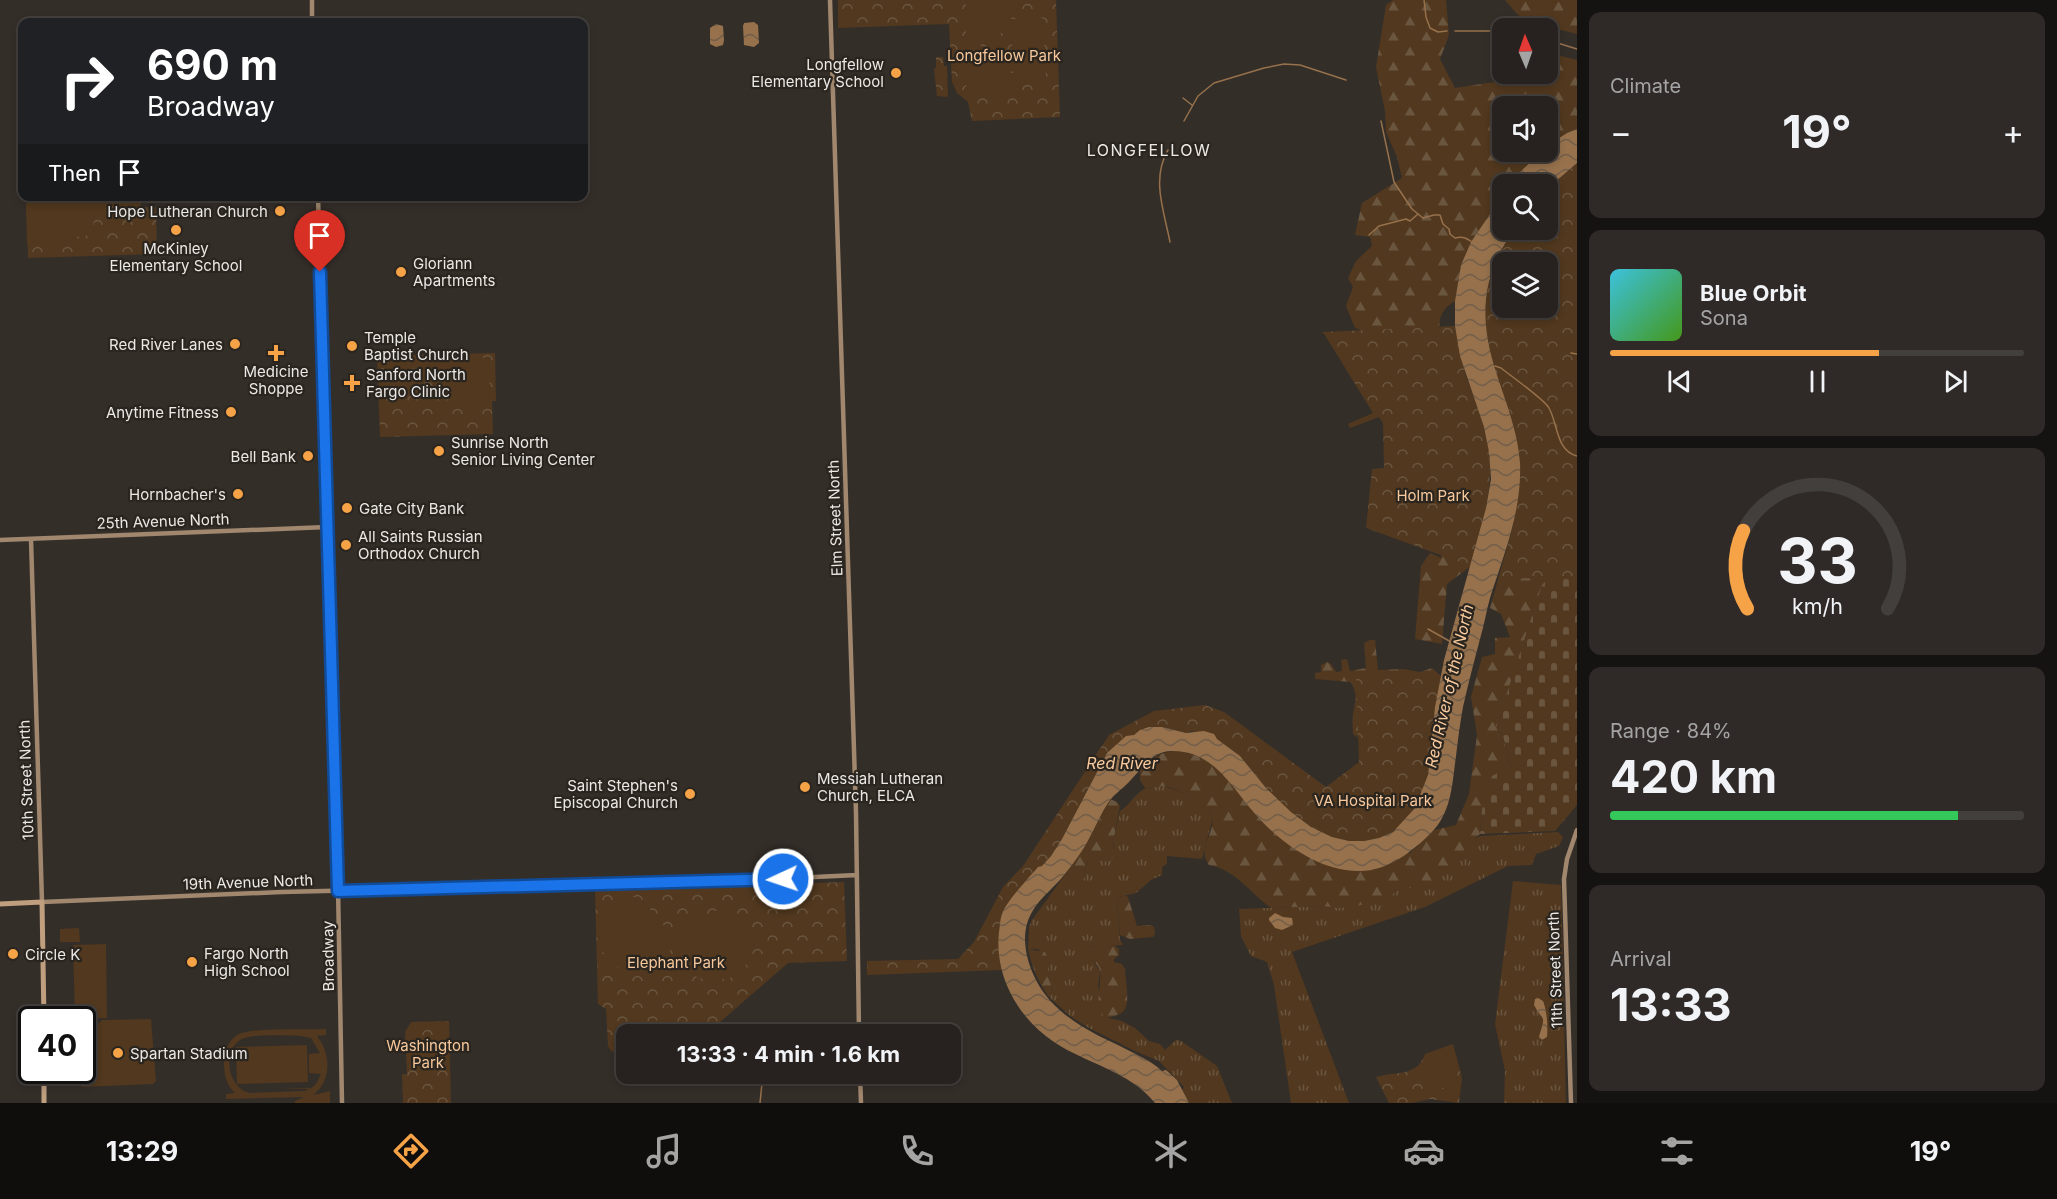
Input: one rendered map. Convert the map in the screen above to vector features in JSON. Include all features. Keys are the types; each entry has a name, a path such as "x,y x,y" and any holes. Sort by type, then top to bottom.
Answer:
{"main road":[{"name":"19th Avenue North","path":"0,904 42,902"},
{"name":"10th Street North","path":"42,902 44,1006"},
{"path":"44,1084 44,1103"}],"street":[{"path":"312,0 312,18"},
{"name":"Elm Street North","path":"830,0 857,874 859,1024"},
{"name":"Broadway","path":"318,201 342,1103"},
{"name":"25th Avenue North","path":"0,540 327,527"},
{"name":"10th Street North","path":"31,539 42,902"},
{"name":"11th Street North","path":"1571,1103 1564,879 1567,859 1577,830"},
{"name":"19th Avenue North","path":"42,902 338,891 719,881 857,874"},
{"path":"860,1084 861,1103"}],"green space":[{"name":"Longfellow Park","path":"838,0 1056,0 1060,117 972,121 968,102 957,93 952,82 949,24 838,28"},
{"path":"966,0 1010,0 1014,12 1011,19 1043,18 1046,83 1014,85 1011,21 1008,27 998,35 966,40"},
{"path":"1393,0 1446,0 1449,35 1440,59 1455,88 1492,82 1558,84 1558,58 1561,56 1577,60 1577,129 1558,139 1558,96 1492,96 1492,162 1531,162 1518,174 1492,174 1492,211 1471,242 1461,265 1455,301 1446,308 1440,320 1440,336 1484,427 1489,452 1486,508 1471,566 1447,584 1442,644 1415,639 1421,566 1430,553 1441,558 1448,495 1366,332 1355,328 1346,306 1353,287 1348,278 1356,261 1372,246 1370,237 1355,235 1362,203 1402,178 1397,157 1386,132 1385,111 1376,67 1386,5"},
{"path":"1505,0 1577,0 1577,34 1558,29 1558,18 1524,18 1518,15"},
{"path":"979,45 999,51 1011,69 1012,92 970,95 968,93 959,51"},
{"path":"936,57 943,57 944,66 947,66 948,97 937,96 934,69"},
{"path":"1577,163 1577,238 1534,252 1506,252 1510,240 1558,240 1558,179"},
{"path":"1577,163 1577,577 1498,579 1517,507 1520,462 1514,428 1496,373 1487,335 1486,299 1492,272 1492,318 1558,318 1558,252 1501,252 1508,240 1558,240 1558,179"},
{"path":"26,201 141,201 141,207 156,207 157,254 28,258"},
{"path":"29,201 96,201 92,233 27,244 26,205"},
{"path":"1492,291 1492,318 1506,318 1577,573 1506,696 1498,701 1496,726 1503,736 1511,766 1482,809 1480,834 1438,878 1417,887 1397,890 1390,897 1352,907 1271,908 1235,876 1209,865 1205,847 1212,822 1210,812 1194,799 1169,787 1145,788 1140,780 1140,770 1156,756 1168,752 1181,751 1201,758 1228,779 1263,822 1304,855 1410,853 1434,830 1456,825 1469,794 1477,735 1471,697 1482,657 1495,654 1495,638 1510,637 1501,614 1490,608 1514,524 1496,373 1488,343 1484,313"},
{"name":"Holm Park","path":"1455,326 1466,376 1485,432 1490,466 1486,509 1471,566 1366,528 1372,469 1384,468 1383,423 1379,417 1350,428 1348,424 1373,413 1323,332"},
{"path":"495,353 496,401 492,401 493,434 380,437 377,356"},
{"path":"487,358 489,360 490,405 465,404 449,398 440,384 435,359"},
{"path":"404,364 405,385 384,386 384,365"},
{"path":"1577,573 1577,805 1555,831 1480,834 1482,809 1492,776 1511,766 1503,736 1496,726 1495,713 1498,701 1506,696 1542,585 1549,577"},
{"path":"1375,640 1378,670 1404,669 1420,672 1432,668 1441,676 1435,707 1357,737 1353,734 1355,694 1353,686 1350,682 1315,679 1315,673 1321,672 1321,665 1327,662 1336,672 1342,671 1341,660 1347,659 1350,671 1366,668 1364,643"},
{"name":"VA Hospital Park","path":"1441,676 1428,775 1423,792 1415,808 1393,832 1364,841 1349,841 1332,837 1311,827 1291,812 1266,788 1240,756 1217,739 1191,731 1186,733 1162,727 1134,735 1107,753 1051,856 1002,913 999,959 1002,970 867,975 867,961 958,959 974,942 1003,887 1023,866 1109,735 1154,711 1205,705 1224,712 1326,787 1359,762 1356,677"},
{"path":"1161,786 1191,797 1210,812 1213,818 1202,859 1167,856 1167,864 1162,867 1162,875 1151,880 1136,893 1119,897 1117,901 1120,940 1123,945 1083,947 1100,971 1098,987 1108,1018 1122,1021 1135,1028 1149,1041 1160,1044 1165,1050 1176,1040 1181,1041 1217,1066 1232,1103 1189,1103 1182,1090 1184,1087 1159,1061 1089,1028 1070,1016 1049,997 1053,992 1048,975 1048,958 1038,949 1028,949 1029,927 1032,920 1067,872 1075,886 1083,881 1088,860 1095,857 1103,859 1114,848 1120,811 1142,790"},
{"path":"1110,799 1120,806 1113,857 1106,862 1098,858 1088,860 1083,881 1078,888 1075,887 1067,872 1082,851"},
{"path":"1558,832 1563,837 1559,846 1536,854 1532,865 1508,866 1425,907 1292,952 1349,1103 1291,1103 1274,985 1267,962 1251,956 1241,936 1239,909 1323,906 1391,889 1480,836"},
{"path":"1513,881 1561,885 1566,1103 1504,1103 1505,1071 1495,1024"},
{"name":"Elephant Park","path":"844,882 847,961 788,963 718,1024 616,1024 616,1052 611,1051 608,1046 606,1009 598,1004 595,891"},
{"path":"1124,895 1128,897 1137,926 1151,925 1154,927 1153,937 1130,939 1120,935 1117,901"},
{"path":"634,897 640,898 663,925 669,934 671,944 668,953 661,960 651,965 629,969 611,963 604,955 598,925"},
{"path":"726,908 755,947 742,974 715,980 693,975 685,969 679,959 673,932"},
{"path":"79,928 80,942 60,942 60,929"},
{"path":"106,944 107,1018 96,1018 96,1006 75,1006 73,945"},
{"path":"1114,945 1119,949 1119,955 1114,962 1122,964 1125,969 1127,1001 1124,1011 1108,1018 1099,1012 1099,968 1085,954 1082,947"},
{"path":"1028,949 1045,952 1048,958 1048,975 1053,992 1049,997 1036,974"},
{"name":"Spartan Stadium","path":"151,1019 156,1081 153,1084 82,1087 82,1084 96,1084 96,1025 102,1020"},
{"path":"665,1020 665,1024 623,1024"},
{"name":"Washington Park","path":"449,1021 451,1103 403,1103 402,1074 407,1074 405,1032 411,1022"},
{"path":"326,1029 326,1035 317,1036 327,1058 326,1075 324,1082 313,1095 330,1091 330,1103 295,1103 304,1097 226,1099 226,1094 235,1093 225,1076 225,1056 229,1044 237,1035 266,1030","holes":["269,1035 311,1038 320,1053 309,1054 309,1073 321,1074 316,1084 310,1089 310,1088 280,1089 309,1089 250,1093 237,1085 230,1070 229,1061 234,1046 240,1040 252,1036"]},
{"path":"1453,1044 1462,1078 1459,1103 1430,1099 1412,1103 1389,1103 1376,1077 1412,1070 1425,1054"},
{"path":"307,1045 308,1082 237,1084 236,1047"},
{"path":"1449,1055 1457,1057 1456,1086 1453,1089 1424,1085 1430,1065"}],"water":[{"path":"754,22 758,25 759,43 754,47 744,45 744,23"},
{"path":"716,24 723,26 724,40 723,45 716,47 710,44 710,28"},
{"path":"1577,129 1577,163 1558,179 1558,174 1518,174 1531,162 1558,162 1558,139"},
{"name":"Red River","path":"1492,211 1492,240 1508,240 1501,252 1492,252 1492,272 1486,300 1487,336 1517,440 1520,481 1511,532 1490,598 1465,698 1450,797 1438,825 1416,847 1398,860 1368,870 1343,870 1315,861 1277,836 1256,815 1221,772 1210,764 1186,752 1164,752 1147,762 1110,800 1082,851 1037,905 1027,924 1025,944 1030,965 1035,978 1050,1001 1083,1027 1142,1057 1162,1071 1166,1070 1177,1080 1189,1103 1155,1103 1145,1092 1120,1075 1054,1042 1041,1032 1019,1008 1000,964 998,948 1002,914 1018,890 1051,856 1107,753 1126,736 1134,735 1149,727 1162,727 1186,733 1204,731 1214,734 1217,739 1240,756 1266,788 1291,812 1311,827 1332,837 1349,841 1379,838 1393,832 1415,808 1428,775 1435,707 1444,660 1486,508 1491,479 1484,427 1460,356 1455,326 1455,301 1461,265 1471,242"},
{"path":"1275,913 1292,918 1293,925 1282,930 1275,928 1269,918"},
{"path":"1535,999 1543,1001 1547,1019 1547,1037 1542,1040 1539,1037 1543,1019 1534,1005"}],"waterway":[{"path":"1424,0 1430,28 1438,32 1447,31"},
{"path":"1455,31 1492,31"},
{"path":"1558,43 1577,49"},
{"path":"1184,121 1198,96 1214,83 1264,68 1284,64 1300,65 1346,80"},
{"path":"1183,98 1192,105"},
{"path":"1381,121 1394,182 1412,209 1423,218 1440,215 1450,234 1455,238 1460,237 1472,242"},
{"path":"1168,150 1160,172 1160,195 1170,242"},
{"path":"1369,235 1379,226 1406,219 1410,221 1418,214"},
{"path":"1571,353 1577,354"},
{"path":"1495,366 1501,368 1546,404 1552,414 1561,443 1565,449 1577,456"},
{"name":"Red River of the North","path":"1428,629 1451,642"},
{"path":"760,1103 762,1084"}],"place":[{"name":"Longfellow Elementary School","path":"896,73"},
{"name":"Hope Lutheran Church","path":"280,211"},
{"name":"McKinley Elementary School","path":"176,230"},
{"name":"Gloriann Apartments","path":"401,272"},
{"name":"Red River Lanes","path":"235,344"},
{"name":"Temple Baptist Church","path":"352,346"},
{"name":"Medicine Shoppe","path":"276,353"},
{"name":"Sanford North Fargo Clinic","path":"352,383"},
{"name":"Anytime Fitness","path":"231,412"},
{"name":"Sunrise North Senior Living Center","path":"439,451"},
{"name":"Bell Bank","path":"308,456"},
{"name":"Hornbacher's","path":"238,494"},
{"name":"Gate City Bank","path":"347,508"},
{"name":"All Saints Russian Orthodox Church","path":"346,545"},
{"name":"Messiah Lutheran Church, ELCA","path":"805,787"},
{"name":"Saint Stephen's Episcopal Church","path":"690,794"},
{"name":"Circle K","path":"13,954"},
{"name":"Fargo North High School","path":"192,962"},
{"name":"Spartan Stadium","path":"118,1053"}],"district":[{"name":"LONGFELLOW","path":"1149,150"}],"route":[{"path":"320,272 338,891 783,879"}]}
